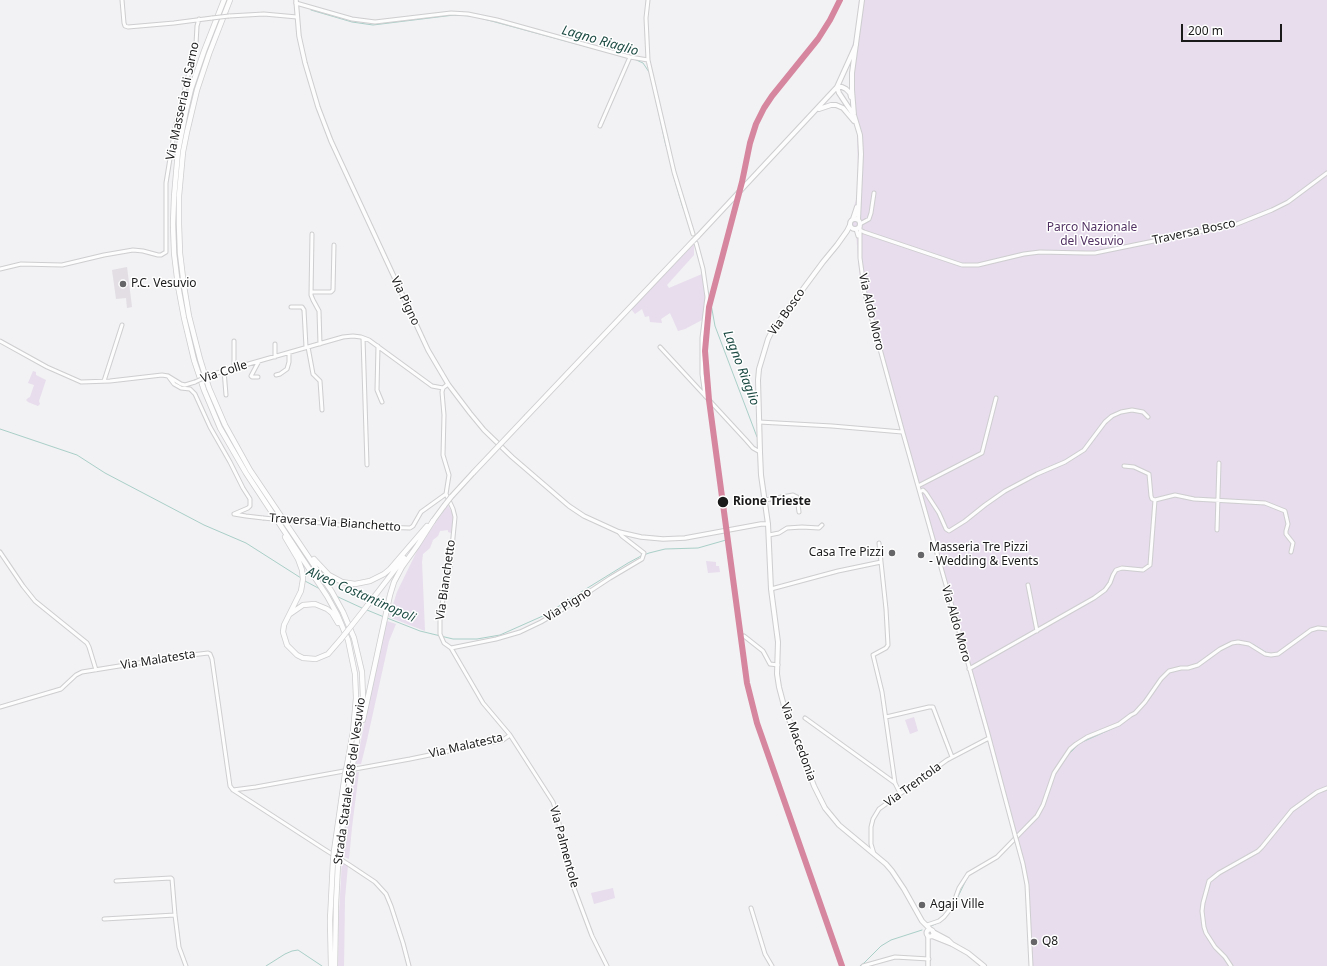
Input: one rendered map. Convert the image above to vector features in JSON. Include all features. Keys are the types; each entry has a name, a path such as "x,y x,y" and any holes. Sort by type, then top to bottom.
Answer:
{"highway":[{"name":"Strada Statale 268 del Vesuvio","path":"224,0 197,71 181,132 174,196 173,224 176,268 180,302 188,338 199,375 220,428 230,448 320,584 337,614 348,640 355,674 356,710 345,774 333,861 330,920 332,966"},
{"name":"Strada Statale 268 del Vesuvio","path":"230,0 202,73 187,132 181,169 179,196 180,253 189,316 209,388 219,414 235,445 338,602 349,624 360,659 363,698 358,739 351,773 339,854 332,966"},
{"path":"273,504 328,575 335,579 355,584 370,581 384,574 394,565 433,521"},
{"path":"273,514 298,559 303,575 301,591 284,625 285,639 287,646 297,655 309,659 322,657 332,650 433,521"},
{"path":"358,739 390,595 398,573 433,521"},
{"path":"289,615 297,608 309,604 322,606 332,613 341,630 355,674"}],"main road":[{"name":"Via Bosco","path":"768,524 761,475 758,380 759,368 772,330 847,231 856,225 861,173 861,154 860,135 854,115 852,99 852,74 862,0"},
{"name":"Via Bosco","path":"854,115 839,93 837,87 856,45"},
{"path":"433,521 473,473 586,353 694,242 696,235 837,87 846,88 852,99"},
{"path":"816,110 831,105 836,105 843,108 857,125"},
{"name":"Via Macedonia","path":"768,524 769,565 778,642 779,687 784,706 818,794 833,819 892,871 930,933"},
{"name":"Via Macedonia","path":"922,921 927,925 930,933"},
{"path":"930,933 948,940 984,966"}],"street":[{"path":"122,0 124,23 125,26 128,27 229,16 264,14 298,17"},
{"path":"648,0 646,18 648,60 674,172 696,235"},
{"path":"296,1 352,19 375,22 451,13 468,14 497,20 630,57 648,60"},
{"name":"Via Pigno","path":"296,1 299,36 305,64 324,126 431,356 448,384 484,430 512,457 569,506 584,516 619,532 641,537 663,539 685,538 768,524"},
{"name":"Via Masseria di Sarno","path":"0,269 21,264 67,265 104,255 133,250 158,255 164,254 166,250 167,177 175,128 196,44 199,19"},
{"path":"600,126 630,57"},
{"name":"Traversa Bosco","path":"856,225 864,232 962,265 978,265 1024,254 1040,252 1095,253 1237,224 1288,202 1327,173"},
{"path":"856,225 869,219 872,213 874,193"},
{"name":"Via Aldo Moro","path":"856,225 859,236 861,272 865,294 902,432 989,738 1023,864 1027,885 1031,966"},
{"path":"859,236 864,232"},
{"path":"312,234 312,298 319,311 320,344"},
{"path":"694,242 703,270 707,297 702,338 702,374 705,396"},
{"path":"312,292 331,292 333,290 334,245"},
{"path":"291,307 302,307 304,310 307,347 313,374 320,380 322,410"},
{"path":"104,381 122,325"},
{"name":"Via Colle","path":"0,341 46,367 86,383 162,375 168,376 181,384 190,385 224,370 259,362 343,337 363,338 378,346 432,386 443,388"},
{"path":"363,338 367,465"},
{"path":"234,341 234,367"},
{"path":"275,344 275,357"},
{"path":"378,346 377,390 382,402"},
{"path":"660,347 746,440 760,452"},
{"path":"276,375 281,374 287,369 289,353"},
{"path":"258,377 250,376 259,362"},
{"path":"224,370 226,395"},
{"name":"Traversa Via Bianchetto","path":"168,376 174,384 181,388 190,389 195,394 210,427 250,499 250,506 248,508 234,514 346,526 409,529 413,526 421,512 446,494"},
{"path":"443,388 448,384"},
{"name":"Via Bianchetto","path":"443,388 443,455 449,475 446,494 453,509 454,518 450,568 440,613 440,634 442,640 451,648 483,703 510,735"},
{"path":"918,486 982,454 996,398"},
{"path":"920,492 923,490 926,493 939,513 946,530 948,531 965,521 1006,491 1043,471 1065,462 1084,450 1088,447 1105,422 1112,416 1121,412 1132,410 1143,412 1148,417"},
{"path":"759,422 902,432"},
{"path":"1217,530 1219,463"},
{"path":"969,669 1094,598 1105,590 1116,570 1122,568 1143,570 1150,565 1155,500 1151,496 1149,474 1134,467 1124,466"},
{"path":"765,500 793,495 797,497 799,512"},
{"path":"1155,500 1175,495 1194,499 1265,503 1285,511 1288,524 1286,534 1293,541 1291,552"},
{"path":"769,535 779,533 788,528 819,528 822,525"},
{"name":"Via Pigno","path":"451,648 520,632 563,610 616,574 642,559 644,553 619,532"},
{"path":"879,543 888,645 886,648 873,655 882,692 894,783"},
{"path":"0,552 32,598 87,643 96,670"},
{"path":"644,553 648,556"},
{"path":"771,588 881,562"},
{"path":"1028,585 1037,631"},
{"path":"927,925 944,918 952,907 968,874 997,857 1038,816 1054,773 1070,749 1088,737 1119,724 1135,713 1169,671 1198,666 1220,649 1232,643 1238,642 1249,644 1264,654 1278,654 1314,628 1327,629"},
{"path":"744,636 763,651 770,664 778,665"},
{"name":"Via Malatesta","path":"0,707 61,689 78,674 200,653 210,654 212,659 230,786 233,790 410,759 503,740 510,735"},
{"path":"886,718 933,707 952,757"},
{"path":"805,718 894,783 900,793"},
{"name":"Via Palmentole","path":"510,735 555,808 571,880 594,940 607,966"},
{"name":"Via Trentola","path":"874,855 870,837 870,828 879,809 952,757 989,738"},
{"path":"1231,966 1225,957 1215,948 1204,927 1202,911 1209,881 1219,873 1258,851 1292,810 1317,792 1327,788"},
{"path":"233,790 375,882 386,894 391,906 402,937 409,966"},
{"path":"116,881 171,878 173,884 179,947 186,966"},
{"path":"751,908 766,954 772,966"},
{"path":"104,920 175,915"},
{"name":"Via Macedonia","path":"928,966 930,933"},
{"path":"863,966 895,957 929,959"}],"shaded area":[{"name":"P.C. Vesuvio","path":"127,267 132,307 127,308 126,298 116,299 112,270"}],"green space":[{"name":"Parco Nazionale del Vesuvio","path":"859,0 1327,0 1327,966 1029,966 1026,887 1019,855 862,290 856,233 850,222 858,192 858,175 857,132 853,121 850,52 856,34"},
{"path":"694,244 694,255 667,285 669,288 702,274 706,297 702,320 678,331 670,313 661,319 662,323 650,322 649,316 645,317 642,309 635,314 631,309"},
{"path":"33,371 36,372 36,375 46,380 39,401 40,404 38,406 26,400 30,397 34,385 28,383"},
{"path":"448,505 453,518 451,533 448,532 448,530 440,531 438,536 433,540 430,548 423,554 422,562 425,631 389,617 397,592 420,545"},
{"path":"706,561 716,562 716,566 719,566 720,572 708,573"},
{"path":"386,622 396,624 389,641 361,764 356,764"},
{"path":"914,717 918,731 910,734 905,720"},
{"path":"359,772 349,859 342,856 355,773"},
{"path":"342,861 348,865 345,898 344,966 338,966 339,914"},
{"path":"613,888 615,898 594,904 591,893"}],"waterway":[{"name":"Lagno Riaglio","path":"311,10 352,22 373,25 454,15 473,16 610,53"},
{"name":"Lagno Riaglio","path":"634,59 643,63 649,72"},
{"name":"Lagno Riaglio","path":"653,87 666,146"},
{"name":"Lagno Riaglio","path":"673,174 683,208"},
{"name":"Lagno Riaglio","path":"694,241 696,248"},
{"name":"Lagno Riaglio","path":"708,291 709,299"},
{"name":"Lagno Riaglio","path":"711,304 715,326 757,437"},
{"name":"Alveo Costantinopoli","path":"0,429 77,455 105,473 204,525 246,543 301,578"},
{"name":"Alveo Costantinopoli","path":"644,555 665,549 698,548 726,540"},
{"name":"Alveo Costantinopoli","path":"387,618 420,631 453,639 477,639 500,635 545,615 641,556"},
{"name":"Alveo Costantinopoli","path":"305,581 320,589"},
{"name":"Alveo Costantinopoli","path":"336,596 362,608"},
{"name":"Alveo Costantinopoli","path":"367,610 384,617"},
{"path":"1254,645 1267,653"},
{"path":"1068,755 1080,743 1118,726"},
{"path":"1017,839 1037,818"},
{"path":"1007,849 1015,841"},
{"path":"953,907 967,878 996,859"},
{"path":"931,926 942,921 949,913"},
{"path":"860,966 881,946 891,940 922,930"},
{"path":"266,966 285,954 298,950 322,966"}],"transit line":[{"path":"840,0 818,39 772,96 756,124 709,307 705,351 709,400 747,683 757,723 842,966"}],"place":[{"name":"P.C. Vesuvio","path":"123,284"},
{"name":"Rione Trieste","path":"723,502"},
{"name":"Casa Tre Pizzi","path":"892,553"},
{"name":"Masseria Tre Pizzi - Wedding & Events","path":"921,555"},
{"name":"Agaji Ville","path":"922,905"},
{"name":"Q8","path":"1034,942"}]}
